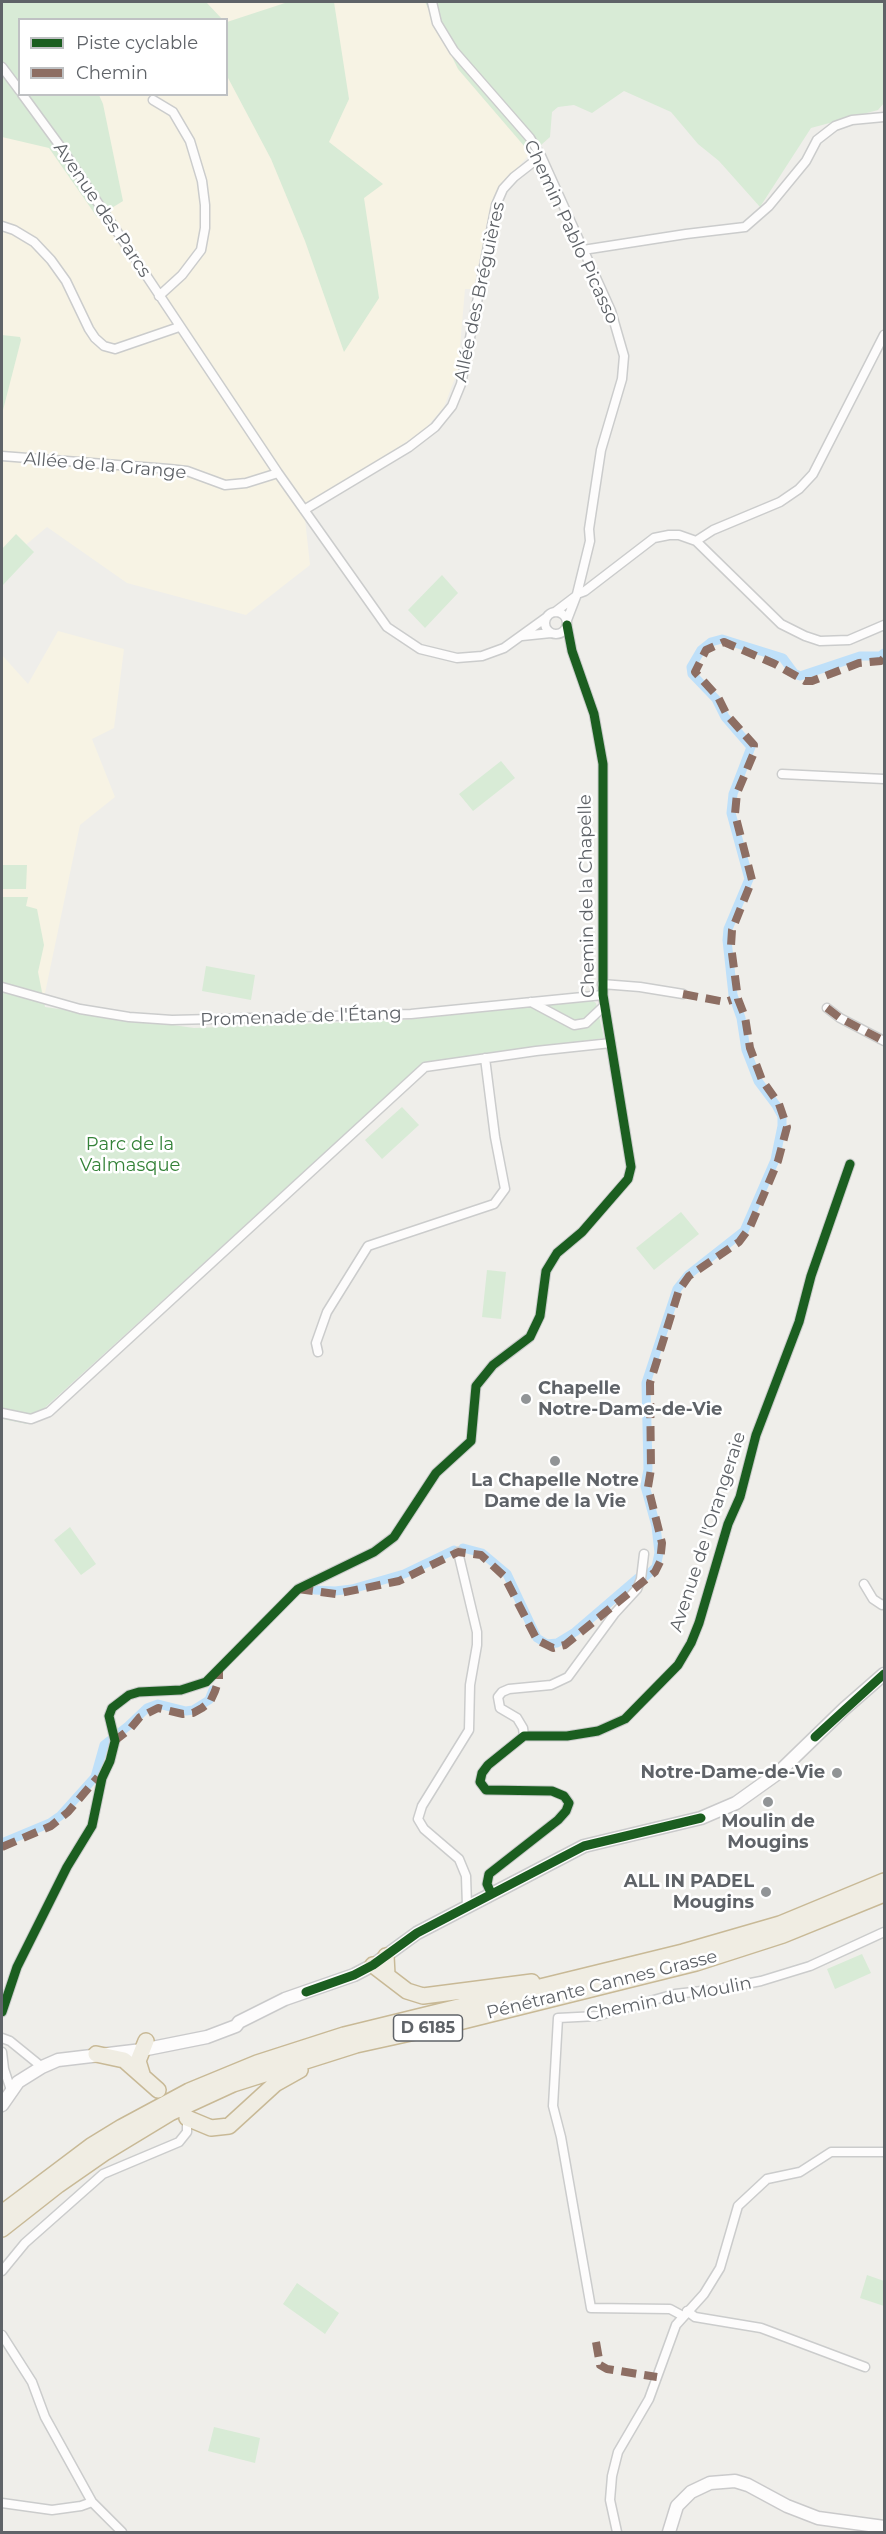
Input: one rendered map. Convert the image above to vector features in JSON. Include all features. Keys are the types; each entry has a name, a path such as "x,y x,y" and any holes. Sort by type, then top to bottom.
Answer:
{"highway":[{"name":"Pénétrante Cannes Grasse","path":"2,2213 91,2146 156,2107 189,2091 288,2052 344,2035 616,1970 780,1924 885,1881"},
{"name":"Pénétrante Cannes Grasse","path":"2,2229 57,2185 150,2124 233,2084 318,2056 399,2034 447,2025 696,1963 783,1935 885,1894"},
{"path":"386,1956 387,1975"},
{"path":"372,1965 414,1995 434,1996 616,1970"},
{"path":"187,2118 211,2127 229,2126 264,2093 287,2076 307,2067 447,2025"},
{"path":"142,2074 138,2061 144,2046"},
{"path":"96,2055 120,2058 142,2074 158,2090"},
{"path":"2,2201 47,2170 91,2146"}],"main road":[{"path":"39,2064 189,2038 239,2022 285,1999 354,1975 386,1956 417,1933 584,1846 700,1818 736,1803 778,1773 844,1709 885,1674"},
{"path":"2,2105 7,2088 39,2064 60,2054 144,2046"},
{"path":"669,2532 677,2506 691,2492 710,2483 735,2481 748,2485 795,2510 818,2518 885,2527"}],"street":[{"name":"Chemin Pablo Picasso","path":"432,2 437,22 454,51 530,138 541,156 611,310 624,356 622,379 601,450 589,529 590,541 579,594 567,623"},
{"path":"2,66 18,88"},
{"name":"Avenue des Parcs","path":"23,96 60,146 294,497 387,627 420,649 457,658 482,656 504,648 551,615"},
{"path":"153,100 172,112 190,141 199,171 205,205 205,228 201,250 182,275 159,296"},
{"path":"583,250 745,227 769,206 799,170 817,140 835,126 852,120 884,117"},
{"name":"Allée des Bréguières","path":"304,510 409,447 435,427 452,406 461,384 496,205 503,189 514,177 541,156"},
{"path":"2,226 34,242 51,260 66,280 89,329 104,346 115,349 179,327"},
{"path":"696,541 713,530 780,502 799,489 813,474 885,335"},
{"name":"Allée de la Grange","path":"2,456 187,471 225,485 246,483 278,473"},
{"path":"553,634 546,628 551,615 654,538 669,535 696,541 781,624 805,636 820,640 849,640 885,625"},
{"path":"522,636 564,631 567,623 562,614 551,615"},
{"name":"Chemin de la Chapelle","path":"2,2012 4,1996 17,1967 62,1877 92,1826 102,1778 110,1761 113,1736 109,1716 112,1708 129,1695 150,1690 181,1690 206,1682 298,1589 374,1552 394,1537 436,1473 471,1442 476,1386 493,1365 530,1337 540,1316 546,1271 557,1253 582,1232 628,1179 631,1167 602,984 603,764 594,714 572,651 567,623"},
{"name":"Chemin de la Chapelle","path":"553,634 572,651"},
{"path":"782,774 885,779"},
{"path":"602,984 683,994"},
{"name":"Promenade de l'Étang","path":"2,987 80,1009 129,1017 172,1020 411,1014 603,995"},
{"path":"531,1002 574,1025 586,1023 604,1006"},
{"path":"827,1008 840,1018 885,1041"},
{"path":"2,1413 31,1419 49,1412 425,1067 612,1043"},
{"path":"318,1352 316,1343 327,1312 368,1246 494,1204 505,1189 495,1137 485,1058"},
{"name":"Avenue de l'Orangeraie","path":"524,1736 567,1736 598,1731 625,1719 678,1665 691,1643 728,1524 740,1497 756,1435 799,1322 811,1276 850,1164"},
{"path":"458,1552 477,1632 470,1685 470,1730 422,1806 418,1819 424,1829 459,1859 466,1876 467,1906"},
{"path":"491,1893 487,1884 489,1874 558,1820 566,1811 569,1803 564,1796 552,1791 486,1790 480,1782 482,1773 488,1765 524,1736 524,1728 517,1718 500,1708 498,1702 502,1692 514,1688 551,1685 568,1677 615,1613 637,1589 642,1575 644,1554"},
{"path":"864,1584 873,1599 882,1605 885,1604"},
{"name":"Chemin du Moulin","path":"685,2313 670,2309 591,2308 561,2137 553,2106 558,2018 597,2016 675,1994 761,1981 810,1966 885,1932"},
{"path":"2,2038 10,2041 39,2064"},
{"path":"2,2052 7,2088"},
{"path":"2,2271 25,2243 103,2174 179,2142 187,2132 187,2118"},
{"path":"617,2532 610,2500 612,2476 618,2452 649,2399 676,2325 704,2294 720,2268 738,2206 767,2179 800,2172 831,2152 885,2152"},
{"path":"685,2313 695,2317 761,2328 865,2367"},
{"path":"2,2335 32,2382 45,2417 92,2502 122,2532"},
{"path":"2,2503 52,2510 92,2502"}],"shaded area":[{"path":"2,2 432,2 536,147 497,191 489,212 474,289 465,289 458,370 444,407 424,430 304,510 310,565 246,615 127,583 47,527 2,565"},
{"path":"58,631 124,649 114,728 92,739 115,797 80,825 44,998 2,987 2,655 28,684"}],"green space":[{"path":"2,2 206,2 221,18 18,18 18,96 99,96 103,104 123,201 97,217 49,148 2,137"},
{"path":"288,2 334,2 349,99 329,142 383,184 364,198 379,298 344,352 305,241 271,159 228,78 228,22"},
{"path":"425,2 884,2 884,103 878,110 811,128 760,207 719,161 698,144 671,112 624,91 592,113 574,105 558,107 552,112 550,137 531,154 458,69"},
{"path":"2,335 20,337 21,340 2,414"},
{"path":"16,534 34,552 2,586 2,549"},
{"path":"442,575 458,593 425,628 408,610"},
{"path":"501,761 515,778 473,811 459,794"},
{"path":"2,865 27,865 26,889 2,889"},
{"name":"Parc de la Valmasque","path":"2,897 28,897 26,906 37,909 44,945 38,972 45,1007 194,1028 404,1020 591,1000 596,1003 604,1038 422,1064 27,1424 2,1419"},
{"path":"206,966 255,975 251,1000 202,991"},
{"path":"402,1107 419,1125 382,1159 365,1140"},
{"path":"681,1212 699,1234 654,1270 636,1248"},
{"path":"487,1270 506,1272 501,1319 482,1317"},
{"path":"70,1527 96,1564 81,1575 54,1540"},
{"path":"862,1954 871,1973 835,1989 827,1969"},
{"path":"867,2275 884,2281 884,2306 860,2298"},
{"path":"297,2283 339,2313 325,2334 283,2304"},
{"path":"214,2427 260,2438 255,2463 208,2451"}],"waterway":[{"path":"463,1548 482,1553 507,1574 537,1638 547,1644 557,1643 575,1632 638,1578 646,1576 656,1567 659,1553 656,1526 645,1486 648,1469 646,1383 677,1289 688,1275 744,1231 775,1160 782,1126 782,1116 758,1081 746,1050 741,1018 733,995 727,940 728,929 749,879 731,813 733,794 751,747 725,717 716,699 692,674 691,667 701,650 711,642 722,639 783,658 794,673 800,676 860,656 880,656 884,653"},
{"path":"315,1590 352,1589 404,1574 454,1550"},
{"path":"2,1843 50,1823 60,1816 95,1777 104,1745 147,1708 158,1704 186,1711 193,1710 209,1700 213,1690"}],"marked path":[{"path":"298,1589 336,1594 399,1581 458,1552 481,1555 504,1576 537,1640 553,1648 565,1645 655,1572 660,1562 662,1543 648,1487 651,1469 650,1383 679,1290 689,1276 739,1242 750,1227 778,1161 787,1127 779,1104 762,1080 750,1048 745,1017 738,999 731,946 732,930 752,880 735,814 737,793 753,755 754,745 727,715 718,697 695,672 706,650 724,642 775,664 805,681 812,681 859,663 881,661 884,658"},
{"path":"683,994 725,1002 731,1000"},
{"path":"827,1008 840,1018 884,1041"},
{"path":"113,1742 130,1729 140,1717 158,1708 183,1714 193,1713 202,1708 210,1702 215,1691 219,1670"},
{"path":"2,1847 51,1826 68,1812 98,1777"},
{"path":"596,2342 600,2365 607,2369 657,2377"}],"cycle path":[{"path":"2,2012 17,1967 67,1867 92,1826 102,1778 110,1761 115,1741 109,1716 112,1708 129,1695 139,1692 181,1690 206,1682 298,1589 374,1552 394,1537 436,1473 471,1441 476,1386 493,1365 530,1337 540,1316 546,1271 557,1253 582,1232 628,1179 631,1167 603,995 603,764 594,714 572,651 567,625"},
{"path":"491,1893 487,1884 489,1874 558,1820 566,1811 569,1803 564,1796 552,1791 486,1790 480,1782 482,1773 488,1765 524,1736 567,1736 598,1731 625,1719 678,1665 691,1643 728,1524 740,1497 756,1435 799,1322 811,1276 850,1164"},
{"path":"815,1737 884,1674"},
{"path":"306,1992 354,1975 373,1965 417,1933 584,1846 701,1818"}],"place":[{"name":"Chapelle Notre-Dame-de-Vie","path":"526,1399"},
{"name":"La Chapelle Notre Dame de la Vie","path":"555,1461"},
{"name":"Notre-Dame-de-Vie","path":"837,1773"},
{"name":"Moulin de Mougins","path":"768,1802"},
{"name":"ALL IN PADEL Mougins","path":"766,1892"}]}
